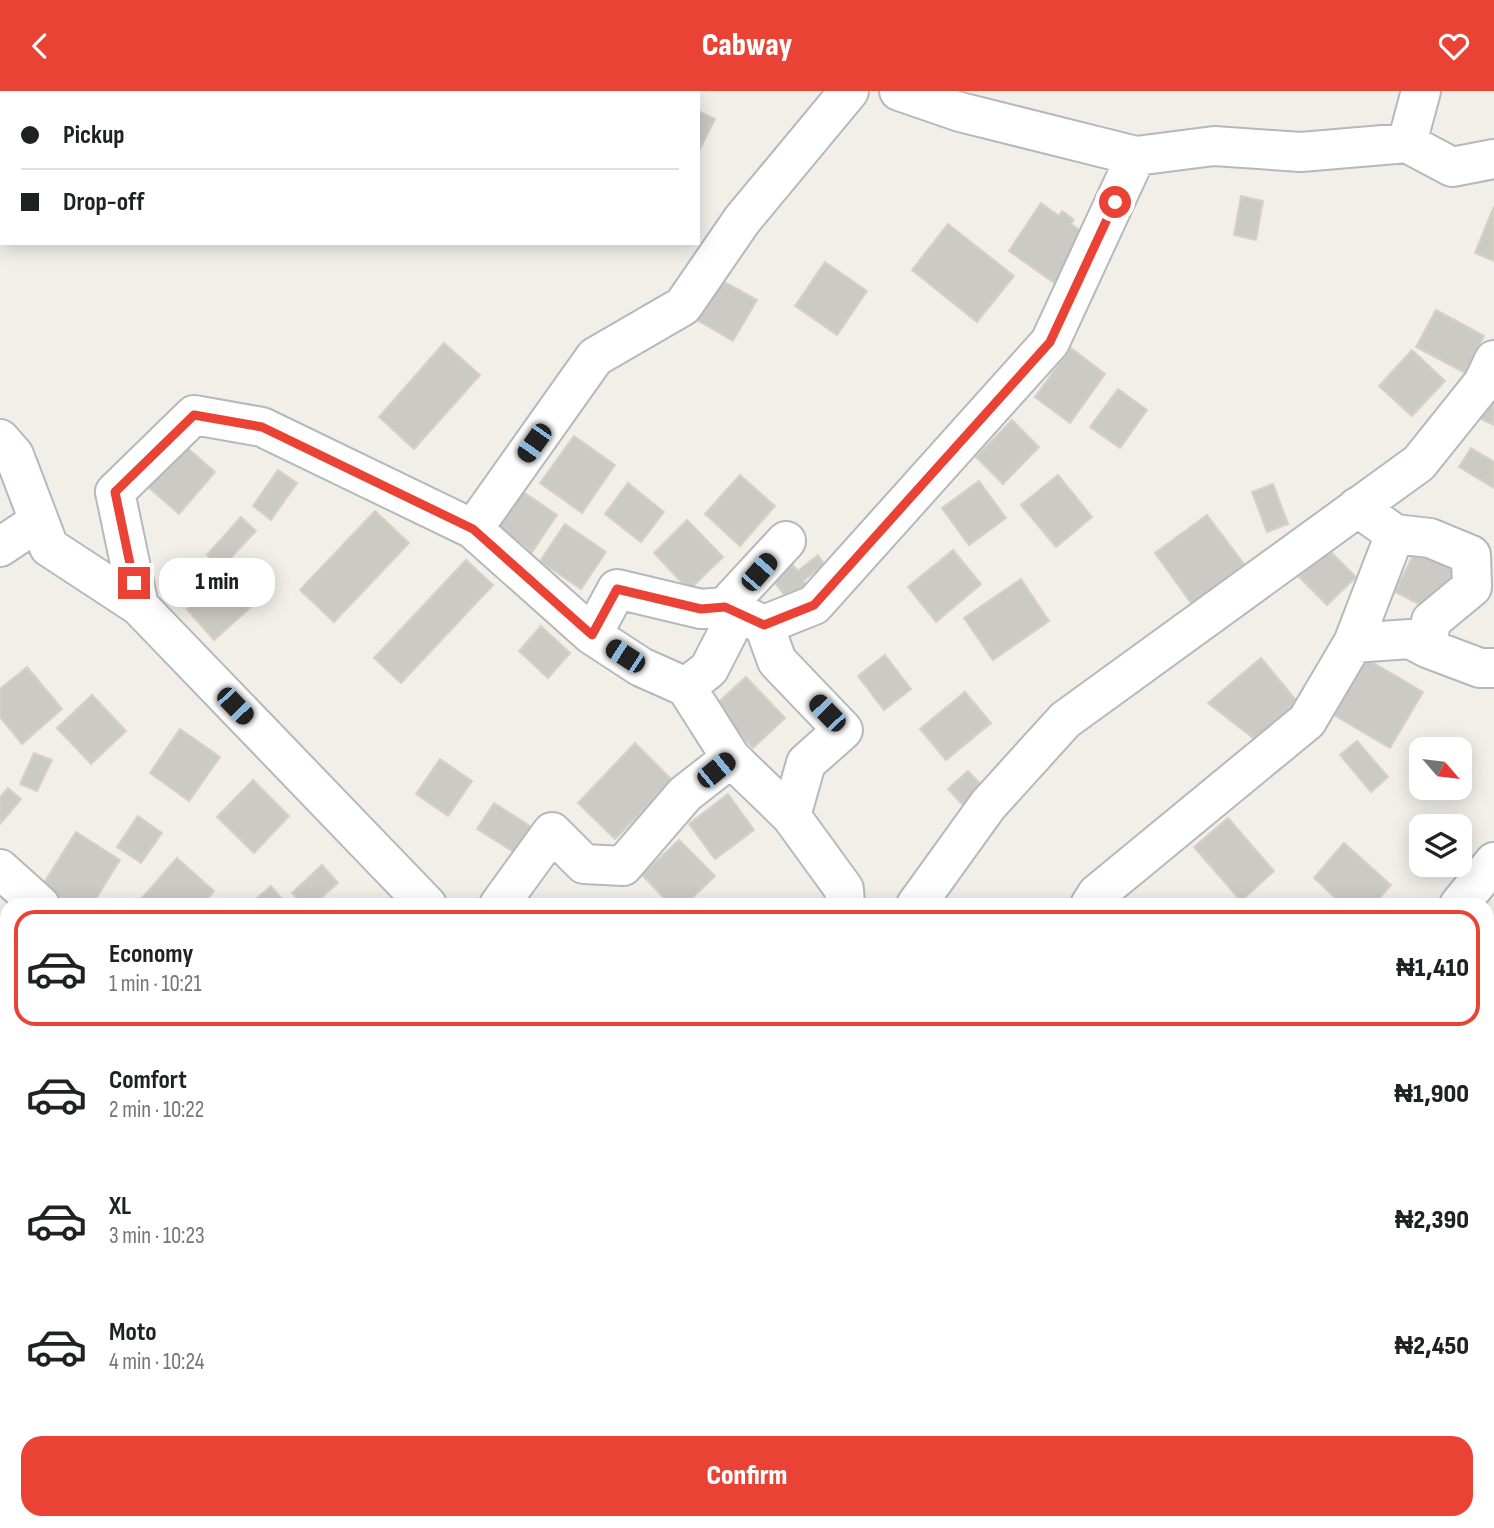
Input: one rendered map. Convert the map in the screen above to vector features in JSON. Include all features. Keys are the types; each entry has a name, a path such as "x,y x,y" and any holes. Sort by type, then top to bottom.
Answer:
{"street":[{"path":"473,529 596,357 683,306 742,220 849,91"},
{"path":"899,91 960,112 1136,156 1214,146 1301,152 1407,143 1452,167 1494,159"},
{"path":"1407,143 1421,91"},
{"path":"764,625 814,605 1050,342 1136,156"},
{"path":"921,898 988,806 1065,720 1419,463 1483,383 1494,360"},
{"path":"139,606 115,492 194,415 262,427 473,529 592,635 641,667 686,687 731,758 791,816 850,898"},
{"path":"0,439 14,455 49,547 139,606 420,898"},
{"path":"1357,507 1395,534 1430,538 1471,555 1472,587 1431,621 1427,648"},
{"path":"0,547 39,521"},
{"path":"1094,898 1307,721 1353,643 1395,534"},
{"path":"686,687 709,669 728,632 725,607 786,541"},
{"path":"592,635 617,589 701,609 725,607 764,625 777,661 843,730 806,763 791,816"},
{"path":"1353,643 1410,639 1479,668 1494,668"},
{"path":"504,898 552,832 584,864 623,866 685,794 731,758"},
{"path":"1465,898 1494,862"},
{"path":"0,869 32,898"}],"building":[{"path":"700,112 715,119 700,149"},
{"path":"1241,196 1263,201 1256,240 1234,235"},
{"path":"1041,203 1059,216 1062,211 1074,220 1071,224 1088,236 1056,284 1009,251"},
{"path":"1494,206 1494,261 1475,253"},
{"path":"948,224 1014,276 977,322 912,270"},
{"path":"825,262 867,291 837,335 795,306"},
{"path":"721,280 757,300 733,341 697,320"},
{"path":"1436,310 1484,336 1465,373 1416,347"},
{"path":"444,343 480,375 414,449 379,417"},
{"path":"1071,348 1105,374 1070,423 1035,397"},
{"path":"1412,350 1445,381 1412,416 1379,386"},
{"path":"1118,389 1147,410 1120,448 1090,427"},
{"path":"1494,396 1494,425 1481,419"},
{"path":"1012,420 1039,447 1003,484 976,457"},
{"path":"574,436 615,465 582,513 540,483"},
{"path":"184,445 215,472 179,514 148,487"},
{"path":"1471,448 1494,462 1494,488 1459,467"},
{"path":"278,470 297,483 271,520 253,506"},
{"path":"740,475 775,506 740,546 705,514"},
{"path":"1058,475 1092,517 1056,547 1021,505"},
{"path":"979,481 1006,518 969,545 942,508"},
{"path":"628,483 664,512 641,542 605,514"},
{"path":"1273,484 1288,524 1267,532 1252,492"},
{"path":"516,487 557,515 532,552 491,523"},
{"path":"375,511 409,543 334,622 300,590"},
{"path":"1207,515 1247,568 1194,607 1155,553"},
{"path":"241,517 256,531 221,568 207,555"},
{"path":"687,520 723,557 689,590 654,553"},
{"path":"565,524 606,552 581,589 540,561"},
{"path":"1417,547 1459,568 1429,609 1395,592"},
{"path":"1327,548 1356,577 1327,605 1299,577"},
{"path":"953,550 981,584 936,622 908,587"},
{"path":"818,555 824,564 803,581 808,587 790,602 771,578 790,562 798,571"},
{"path":"466,560 493,585 401,683 374,658"},
{"path":"235,567 262,597 214,640 187,609"},
{"path":"1021,579 1049,621 993,660 964,618"},
{"path":"541,626 570,653 548,678 519,651"},
{"path":"885,655 911,689 884,710 858,676"},
{"path":"1360,655 1423,692 1390,748 1327,711"},
{"path":"1261,658 1296,700 1261,744 1208,703"},
{"path":"27,667 62,709 22,744 0,717 0,689"},
{"path":"746,677 785,718 753,748 713,707"},
{"path":"965,692 991,723 946,760 920,729"},
{"path":"92,695 126,731 91,764 57,728"},
{"path":"180,729 220,757 189,801 150,773"},
{"path":"1357,741 1388,777 1371,792 1340,755"},
{"path":"635,743 672,780 615,839 578,803"},
{"path":"34,753 52,760 37,791 20,784"},
{"path":"440,759 472,781 448,816 416,794"},
{"path":"968,771 984,788 964,806 948,789"},
{"path":"253,780 289,816 254,853 217,817"},
{"path":"8,788 21,799 0,824 0,797"},
{"path":"728,794 754,830 715,859 689,824"},
{"path":"494,803 538,831 522,857 477,829"},
{"path":"138,816 162,833 141,863 117,847"},
{"path":"1228,818 1274,871 1244,898 1238,898 1194,847"},
{"path":"76,832 120,860 96,898 61,898 42,886"},
{"path":"679,840 715,876 692,898 664,898 642,875"},
{"path":"1344,843 1391,885 1379,898 1335,898 1314,878"},
{"path":"177,858 214,891 208,898 142,898"},
{"path":"322,865 338,883 321,898 297,898 292,893"},
{"path":"271,886 281,898 257,898"}],"route":[{"path":"134,583 115,492 194,415 262,427 473,529 592,635 617,589 701,609 725,607 764,625 814,605 1050,342 1115,202"}]}
